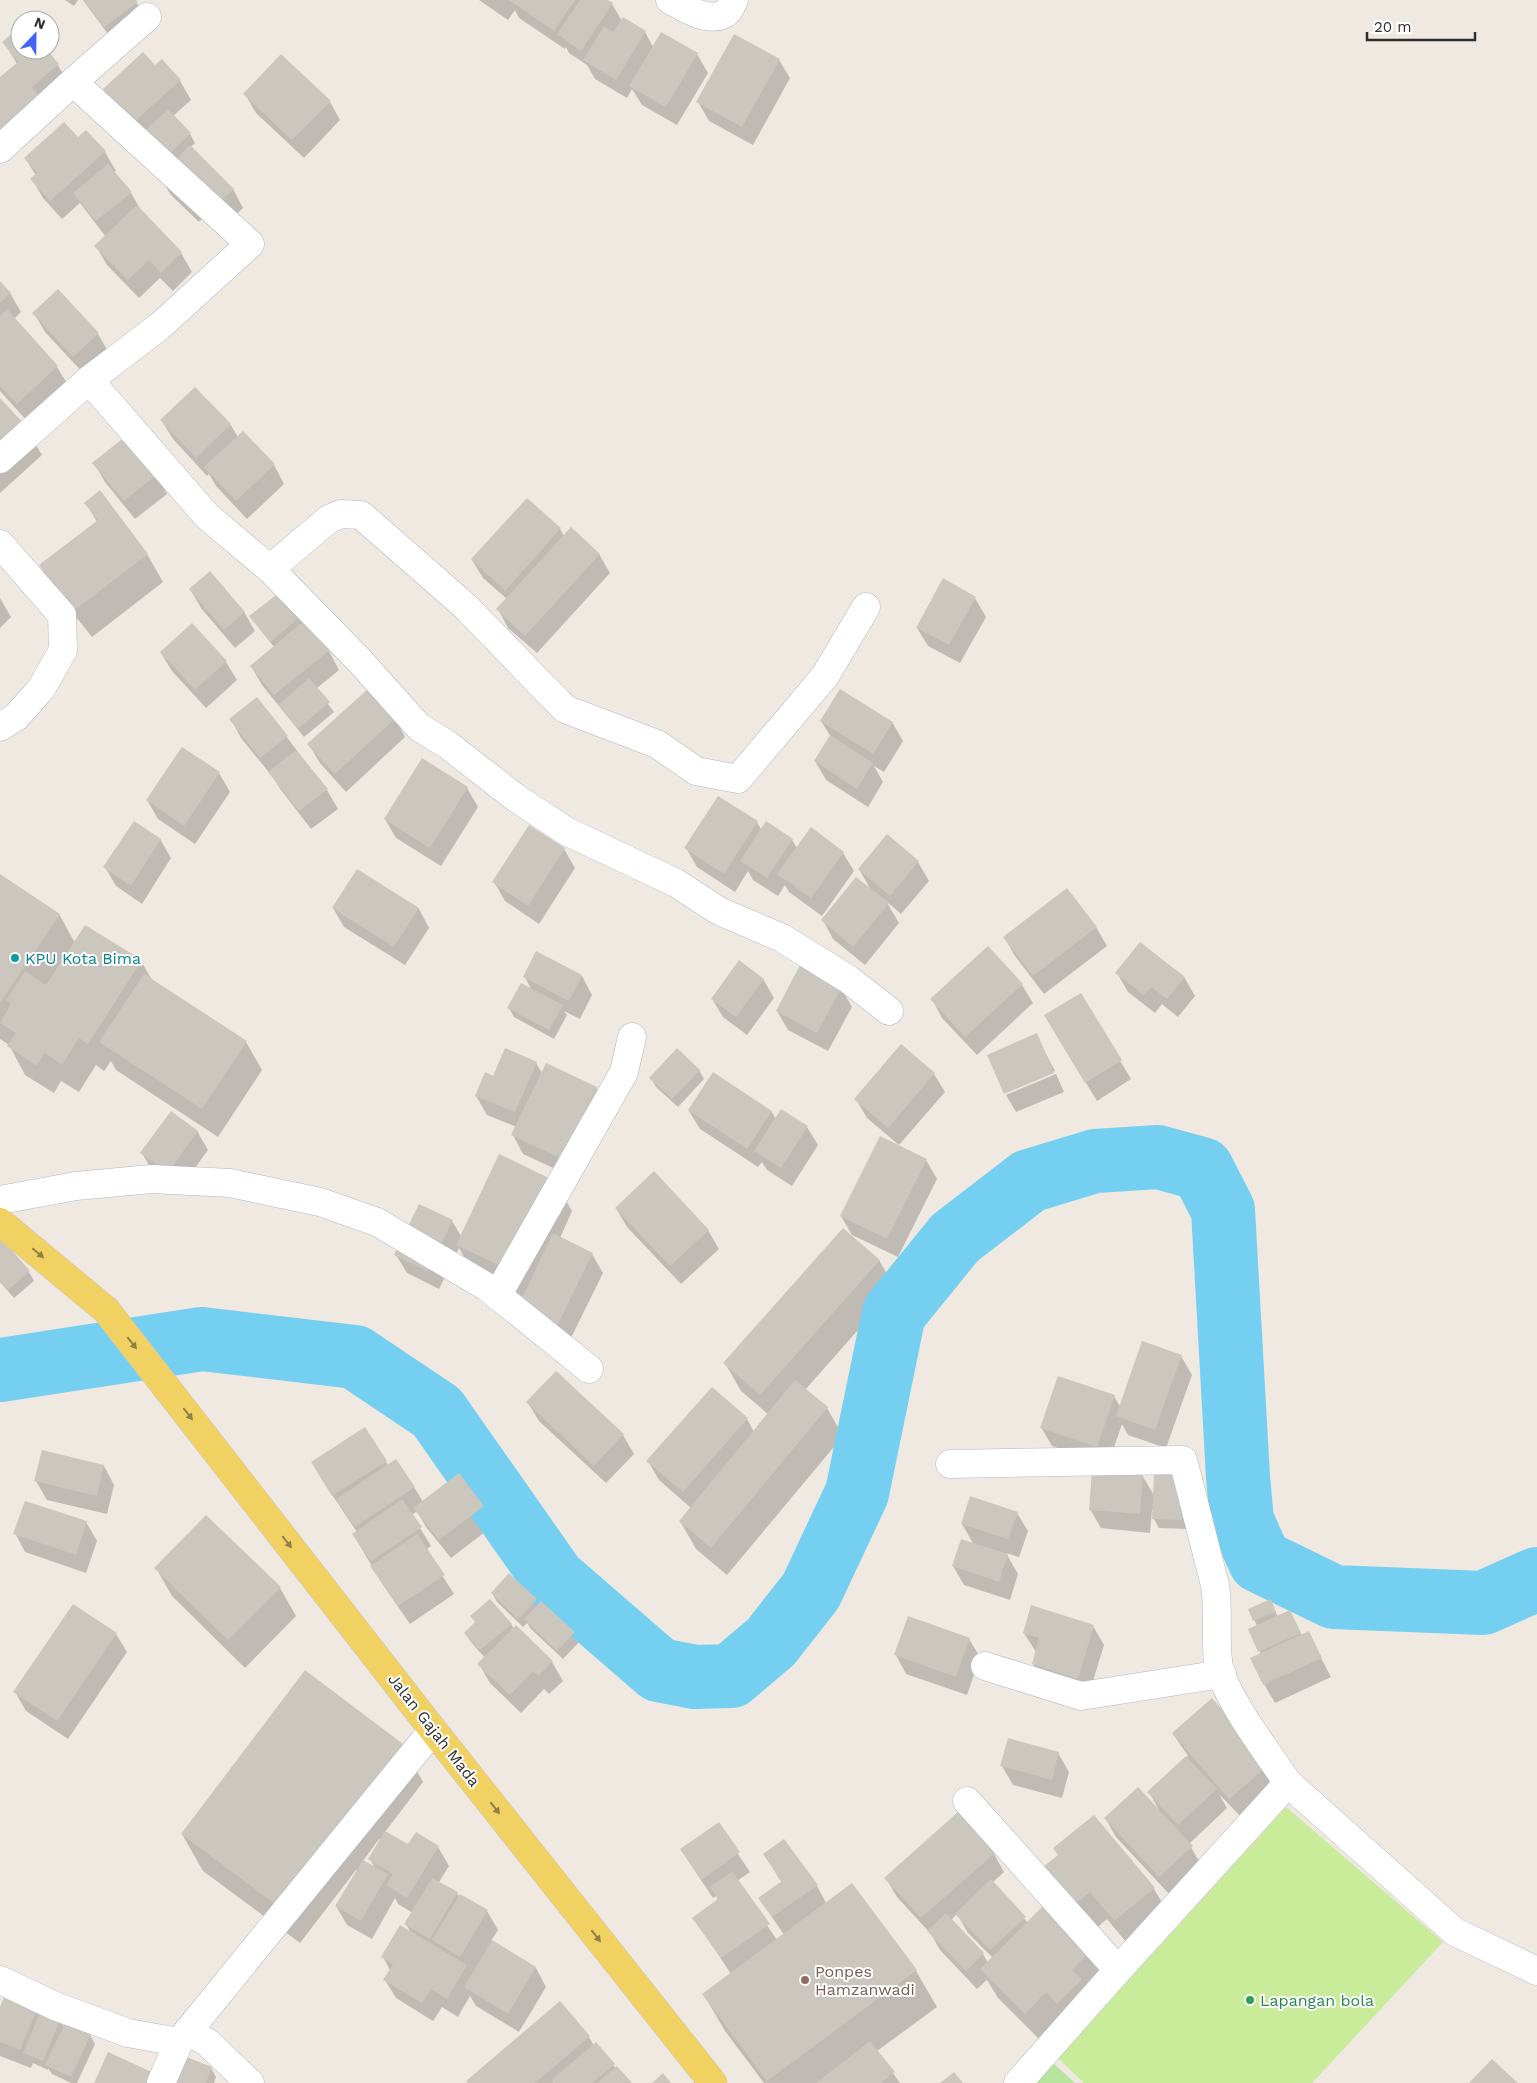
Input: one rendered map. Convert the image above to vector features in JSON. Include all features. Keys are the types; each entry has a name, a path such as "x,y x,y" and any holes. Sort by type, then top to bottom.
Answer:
{"main road":[{"name":"Jalan Gajah Mada","path":"0,1222 106,1310 433,1730 713,2083"}],"street":[{"path":"670,0 688,10 706,16 717,17 728,12 734,0"},
{"path":"0,149 147,17"},
{"path":"0,459 89,380 160,326 250,244 73,82"},
{"path":"89,380 207,516 270,569 358,659 419,727 448,745 516,798 566,831 676,883 719,911 782,938 848,979 889,1011"},
{"path":"270,569 329,519 341,514 362,514 465,606 565,709 657,744 696,771 738,779 825,676 866,608"},
{"path":"0,544 62,615 64,650 41,688 16,717 0,727"},
{"path":"497,1296 624,1072 632,1036"},
{"path":"0,1200 76,1186 151,1179 230,1182 320,1202 377,1222 487,1287 589,1369"},
{"path":"950,1464 1183,1460 1218,1602 1218,1663 1237,1706 1288,1783 1455,1932 1537,1971"},
{"path":"985,1666 1081,1696 1222,1674"},
{"path":"161,2083 184,2037 433,1730"},
{"path":"1018,2083 1288,1783"},
{"path":"967,1801 1118,1970"},
{"path":"0,1980 55,2006 128,2033 184,2037 208,2043 250,2083"}],"green space":[{"name":"Lapangan bola","path":"1286,1807 1443,1942 1312,2083 1084,2083 1058,2058"},
{"path":"1053,2063 1075,2083 1035,2083"}],"building":[{"path":"84,0 136,0 138,2 104,27"},
{"path":"509,0 575,0 554,31"},
{"path":"580,0 608,0 613,3 581,51 557,34"},
{"path":"623,17 646,31 616,80 583,60 604,26 613,32"},
{"path":"661,32 698,53 666,107 629,86"},
{"path":"734,34 780,59 742,127 696,102"},
{"path":"10,35 10,52 2,42"},
{"path":"143,52 155,65 162,59 181,80 126,129 114,101 103,89"},
{"path":"281,54 331,101 292,140 243,94"},
{"path":"16,60 56,60 59,64 32,87 41,98 0,133 0,77 18,62"},
{"path":"168,109 191,133 162,161 139,136"},
{"path":"64,122 78,137 86,130 106,151 50,201 30,179 37,173 24,158"},
{"path":"190,145 234,189 214,207 159,176"},
{"path":"108,164 132,192 96,221 73,193"},
{"path":"137,205 182,252 161,273 149,260 128,280 94,246"},
{"path":"0,281 11,293 0,303"},
{"path":"58,289 99,333 73,357 32,313"},
{"path":"7,309 58,366 17,404 0,386 0,316"},
{"path":"195,387 231,424 196,458 160,420"},
{"path":"0,398 26,426 0,451"},
{"path":"243,431 275,464 236,501 204,467"},
{"path":"126,436 158,474 124,501 92,463"},
{"path":"100,490 148,554 75,610 39,565 98,520 84,503"},
{"path":"527,498 561,528 505,591 471,559"},
{"path":"571,527 600,554 525,636 496,609"},
{"path":"210,571 245,612 224,630 189,589"},
{"path":"943,578 976,597 949,645 916,628"},
{"path":"280,592 300,617 270,642 249,616"},
{"path":"305,620 330,650 274,695 250,666"},
{"path":"192,623 227,661 195,690 160,652"},
{"path":"309,678 330,702 298,729 278,705"},
{"path":"369,688 396,718 335,774 307,744"},
{"path":"840,689 893,722 873,754 820,721"},
{"path":"257,697 288,736 260,758 229,719"},
{"path":"830,735 873,763 857,789 814,761"},
{"path":"182,747 220,772 184,826 146,800"},
{"path":"296,750 328,789 299,811 268,772"},
{"path":"422,758 468,787 430,848 384,819"},
{"path":"718,796 758,821 724,874 684,848"},
{"path":"134,821 161,839 131,886 103,867"},
{"path":"766,821 793,839 767,878 740,861"},
{"path":"529,825 565,848 528,906 492,882"},
{"path":"811,827 844,852 811,898 777,874"},
{"path":"887,834 919,861 890,896 858,869"},
{"path":"357,869 419,908 394,947 332,908"},
{"name":"KPU Kota Bima","path":"0,874 60,914 0,1003"},
{"path":"856,877 889,903 853,947 821,920"},
{"path":"1067,888 1097,927 1033,976 1003,937"},
{"path":"85,925 142,960 88,1044 79,1038 62,1065 45,1053 37,1066 7,1046 16,1033 0,1023 11,1004 6,1000 25,971 46,985"},
{"path":"1140,942 1185,977 1167,999 1151,987 1144,995 1115,973"},
{"path":"988,946 1023,984 965,1037 930,999"},
{"path":"536,951 582,975 569,1001 523,977"},
{"path":"739,960 764,979 736,1017 711,999"},
{"path":"800,965 842,987 817,1033 776,1011"},
{"path":"144,974 247,1041 202,1109 99,1042"},
{"path":"521,983 563,1005 549,1030 507,1008"},
{"path":"1081,993 1122,1060 1085,1083 1044,1015"},
{"path":"1037,1033 1054,1073 1004,1094 987,1055"},
{"path":"901,1044 935,1073 888,1128 854,1099"},
{"path":"505,1048 537,1062 515,1112 475,1096 485,1072 493,1076"},
{"path":"677,1048 700,1070 672,1099 649,1078"},
{"path":"546,1063 597,1087 562,1159 511,1135"},
{"path":"713,1072 772,1111 747,1149 688,1110"},
{"path":"781,1109 808,1126 781,1168 754,1151"},
{"path":"171,1111 198,1131 168,1172 140,1153"},
{"path":"880,1136 927,1159 887,1239 840,1216"},
{"path":"499,1154 557,1182 514,1272 456,1245"},
{"path":"654,1171 709,1230 670,1266 615,1208"},
{"path":"419,1204 453,1220 428,1271 394,1255"},
{"path":"843,1228 880,1260 760,1395 723,1363"},
{"path":"553,1233 593,1253 553,1334 514,1315"},
{"path":"0,1237 30,1271 8,1290 0,1281"},
{"path":"1142,1341 1182,1355 1155,1430 1116,1416"},
{"path":"556,1371 624,1434 594,1466 526,1402"},
{"path":"1058,1376 1115,1395 1097,1447 1040,1428"},
{"path":"795,1380 828,1407 711,1548 679,1521"},
{"path":"712,1387 748,1418 683,1492 646,1461"},
{"path":"365,1427 387,1461 332,1496 311,1462"},
{"path":"42,1450 104,1465 97,1496 34,1481"},
{"path":"396,1459 415,1487 355,1527 336,1499"},
{"path":"1092,1470 1143,1474 1140,1514 1089,1510"},
{"path":"459,1473 484,1506 439,1540 413,1508"},
{"path":"1154,1474 1184,1475 1182,1520 1152,1519"},
{"path":"970,1496 1018,1512 1008,1539 961,1524"},
{"path":"402,1499 422,1527 371,1561 352,1534"},
{"path":"25,1501 87,1521 76,1555 13,1534"},
{"path":"206,1515 281,1587 228,1640 154,1568"},
{"path":"417,1534 445,1575 398,1606 370,1566"},
{"path":"961,1539 1008,1554 999,1582 952,1566"},
{"path":"509,1573 537,1599 518,1619 491,1593"},
{"path":"490,1599 512,1624 480,1650 464,1633 475,1622 470,1616"},
{"path":"1271,1599 1276,1612 1253,1621 1248,1609"},
{"path":"541,1601 575,1632 557,1651 524,1619"},
{"path":"73,1604 117,1633 57,1721 13,1692"},
{"path":"1031,1605 1094,1625 1078,1679 1032,1664 1039,1638 1023,1633"},
{"path":"1290,1610 1301,1633 1258,1652 1248,1629"},
{"path":"908,1616 970,1638 956,1677 894,1655"},
{"path":"516,1625 553,1661 538,1676 533,1671 510,1695 477,1664"},
{"path":"1309,1631 1322,1658 1263,1685 1250,1658"},
{"path":"305,1670 403,1744 279,1907 181,1834"},
{"path":"1212,1698 1270,1764 1229,1799 1172,1733"},
{"path":"1008,1738 1059,1752 1052,1780 1000,1766"},
{"path":"1186,1756 1217,1789 1178,1825 1147,1792"},
{"path":"1138,1787 1193,1846 1159,1877 1104,1818"},
{"path":"958,1812 995,1853 921,1918 884,1878"},
{"path":"1094,1815 1155,1888 1114,1921 1090,1892 1075,1904 1043,1867 1058,1855 1053,1848"},
{"path":"719,1822 740,1852 702,1880 680,1849"},
{"path":"385,1831 408,1844 416,1832 439,1846 407,1898 386,1885 393,1874 368,1859"},
{"path":"784,1839 818,1885 772,1917 758,1898 782,1881 763,1854"},
{"path":"363,1860 388,1874 361,1921 335,1906"},
{"path":"732,1871 770,1924 721,1958 692,1918 718,1899 710,1887"},
{"path":"432,1878 458,1892 430,1939 404,1924"},
{"path":"991,1879 1026,1917 990,1950 955,1914"},
{"path":"852,1883 917,1970 767,2081 702,1994"},
{"path":"460,1894 488,1910 460,1957 432,1940"},
{"path":"1044,1905 1090,1952 1072,1970 1082,1979 1057,2004 1046,1992 1025,2014 980,1969"},
{"path":"946,1913 984,1953 966,1971 927,1931"},
{"path":"400,1925 467,1965 447,1999 431,1989 422,2003 383,1980 393,1964 381,1957"},
{"path":"492,1940 536,1967 508,2014 464,1987"},
{"path":"6,1992 39,2005 20,2050 0,2042 0,2007"},
{"path":"560,2001 590,2036 535,2083 468,2083 466,2081"},
{"path":"41,2010 61,2018 43,2061 23,2053"},
{"path":"66,2021 91,2034 71,2077 45,2065"},
{"path":"870,2041 895,2072 883,2083 816,2083"},
{"path":"596,2042 615,2064 592,2083 553,2083 551,2080"},
{"path":"108,2052 156,2074 152,2083 94,2083"},
{"path":"179,2054 212,2067 206,2083 178,2083 170,2080"},
{"path":"1492,2059 1518,2083 1469,2083"},
{"path":"617,2066 632,2083 597,2083"},
{"path":"954,2072 963,2083 940,2083"},
{"path":"663,2073 671,2083 652,2083"}],"waterway":[{"path":"0,1370 202,1339 355,1357 437,1412 554,1579 659,1670 695,1677 731,1676 771,1642 811,1591 857,1493 894,1313 955,1238 1029,1181 1095,1161 1158,1157 1202,1169 1223,1210 1242,1521 1260,1561 1334,1597 1483,1603 1537,1579"}],"place":[{"name":"KPU Kota Bima","path":"15,958"},
{"name":"Ponpes Hamzanwadi","path":"805,1980"},
{"name":"Lapangan bola","path":"1250,2000"}]}
